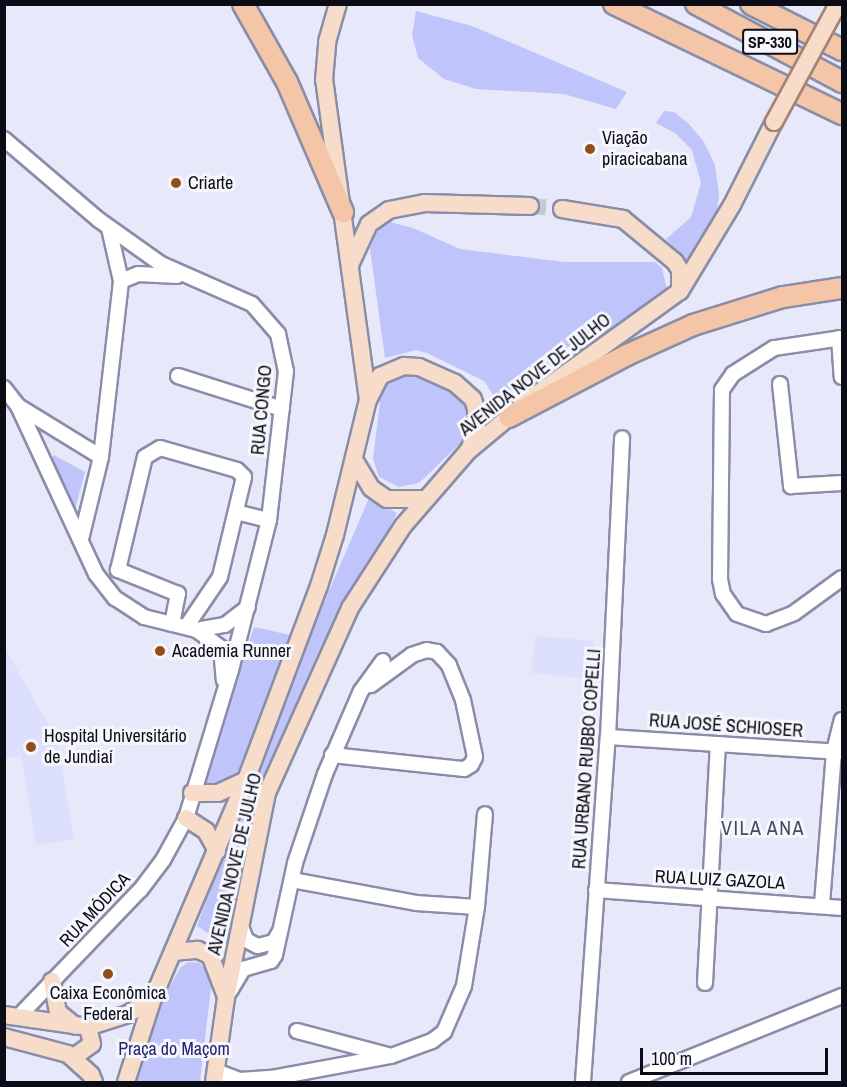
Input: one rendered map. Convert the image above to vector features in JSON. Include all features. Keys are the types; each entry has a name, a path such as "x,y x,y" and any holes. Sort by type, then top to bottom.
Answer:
{"highway":[{"path":"243,4 287,82 343,212"},
{"path":"614,4 843,114"},
{"name":"SP-330","path":"696,4 843,82"},
{"name":"SP-330","path":"751,4 843,50"},
{"path":"509,417 627,355 693,325 783,297 843,288"}],"main road":[{"name":"AVENIDA NOVE DE JULHO","path":"126,1083 153,998 246,780 319,586 354,461 368,400 324,81 327,42 338,4"},
{"path":"680,291 732,205 838,4"},
{"path":"350,266 369,224 388,210 424,203 530,206"},
{"path":"562,209 623,219 675,262 680,270 680,291"},
{"name":"AVENIDA NOVE DE JULHO","path":"215,1077 226,998 267,793 287,742 350,608 424,499 468,451 509,417 680,291"},
{"path":"368,400 380,376 404,366 419,367 454,382 476,409 477,431 468,451"},
{"path":"354,461 371,488 387,499 424,499"},
{"path":"192,793 218,793 246,780"},
{"path":"186,818 206,831 217,851"},
{"path":"173,952 198,950 210,956 226,998"},
{"path":"52,981 58,1012 82,1027 92,1044 74,1057"},
{"path":"11,1016 82,1027 128,1014 153,998"},
{"path":"4,1037 74,1057 94,1083"}],"street":[{"name":"RUA CONGO","path":"4,140 108,228 186,278 226,291 252,304 268,319 283,350 286,371 269,520 248,607 186,818"},
{"path":"81,539 101,457 120,281 108,228"},
{"path":"120,281 138,274 186,278"},
{"path":"840,580 794,613 766,624 744,620 723,594 722,390 733,374 774,348 841,338 843,377"},
{"path":"178,376 282,409"},
{"path":"780,384 791,486 843,483"},
{"path":"4,388 18,406 96,574 115,598 139,615 191,628 225,625 248,607"},
{"path":"18,406 101,457"},
{"path":"4,412 18,406"},
{"name":"RUA URBANO RUBBO COPELLI","path":"583,1083 608,737 622,438"},
{"path":"172,624 178,594 118,570 145,457 160,448 241,473 244,482 220,577 191,628"},
{"path":"236,512 269,520"},
{"path":"191,628 221,648 224,686"},
{"path":"332,755 464,769 475,757 463,700 449,665 436,651 427,650 412,655 361,691"},
{"path":"226,998 243,969 271,961 283,926 303,834 332,755 361,691 383,662"},
{"path":"822,904 843,720"},
{"name":"RUA JOSÉ SCHIOSER","path":"608,737 838,752"},
{"path":"705,983 718,744"},
{"path":"215,1077 252,1080 391,1056 432,1041 451,1024 464,986 477,907 485,814"},
{"name":"RUA MÓDICA","path":"11,1016 52,981 140,890 163,860 186,818"},
{"path":"292,880 416,903 477,907"},
{"name":"RUA LUIZ GAZOLA","path":"596,890 822,904 843,908"},
{"path":"240,924 246,940 258,946 274,942 283,926"},
{"path":"629,1083 843,996"},
{"path":"297,1031 391,1056"}],"shaded area":[{"path":"535,636 594,641 590,679 531,673"},
{"name":"Hospital Universitário de Jundiaí","path":"4,647 57,739 74,839 36,846 21,756 5,758"}],"green space":[{"path":"416,11 472,26 627,92 616,109 564,94 476,89 444,79 418,58 412,35"},
{"path":"664,111 674,112 689,124 704,142 715,165 719,194 716,222 691,265 666,239 691,217 701,183 692,150 675,133 656,123"},
{"path":"386,221 413,228 460,249 564,262 655,262 662,268 667,289 502,408 484,381 427,353 416,350 385,358 370,249 375,235"},
{"path":"412,374 438,381 468,401 471,433 419,483 399,487 379,477 373,459 382,385 390,377"},
{"path":"54,455 85,472 73,517 50,462"},
{"path":"369,498 397,513 305,686 275,753 248,830 227,945 197,926 264,742"},
{"path":"254,627 290,635 240,774 222,785 209,786 202,780"},
{"name":"Praça do Maçom","path":"188,962 200,963 212,979 200,1082 129,1082 156,1012 180,968"}],"tunnel":[{"path":"530,206 562,209"}],"place":[{"name":"Viação piracicabana","path":"590,149"},
{"name":"Criarte","path":"176,183"},
{"name":"Academia Runner","path":"160,651"},
{"name":"Hospital Universitário de Jundiaí","path":"31,747"},
{"name":"Caixa Econômica Federal","path":"108,974"}],"district":[{"name":"VILA ANA","path":"763,827"}]}
